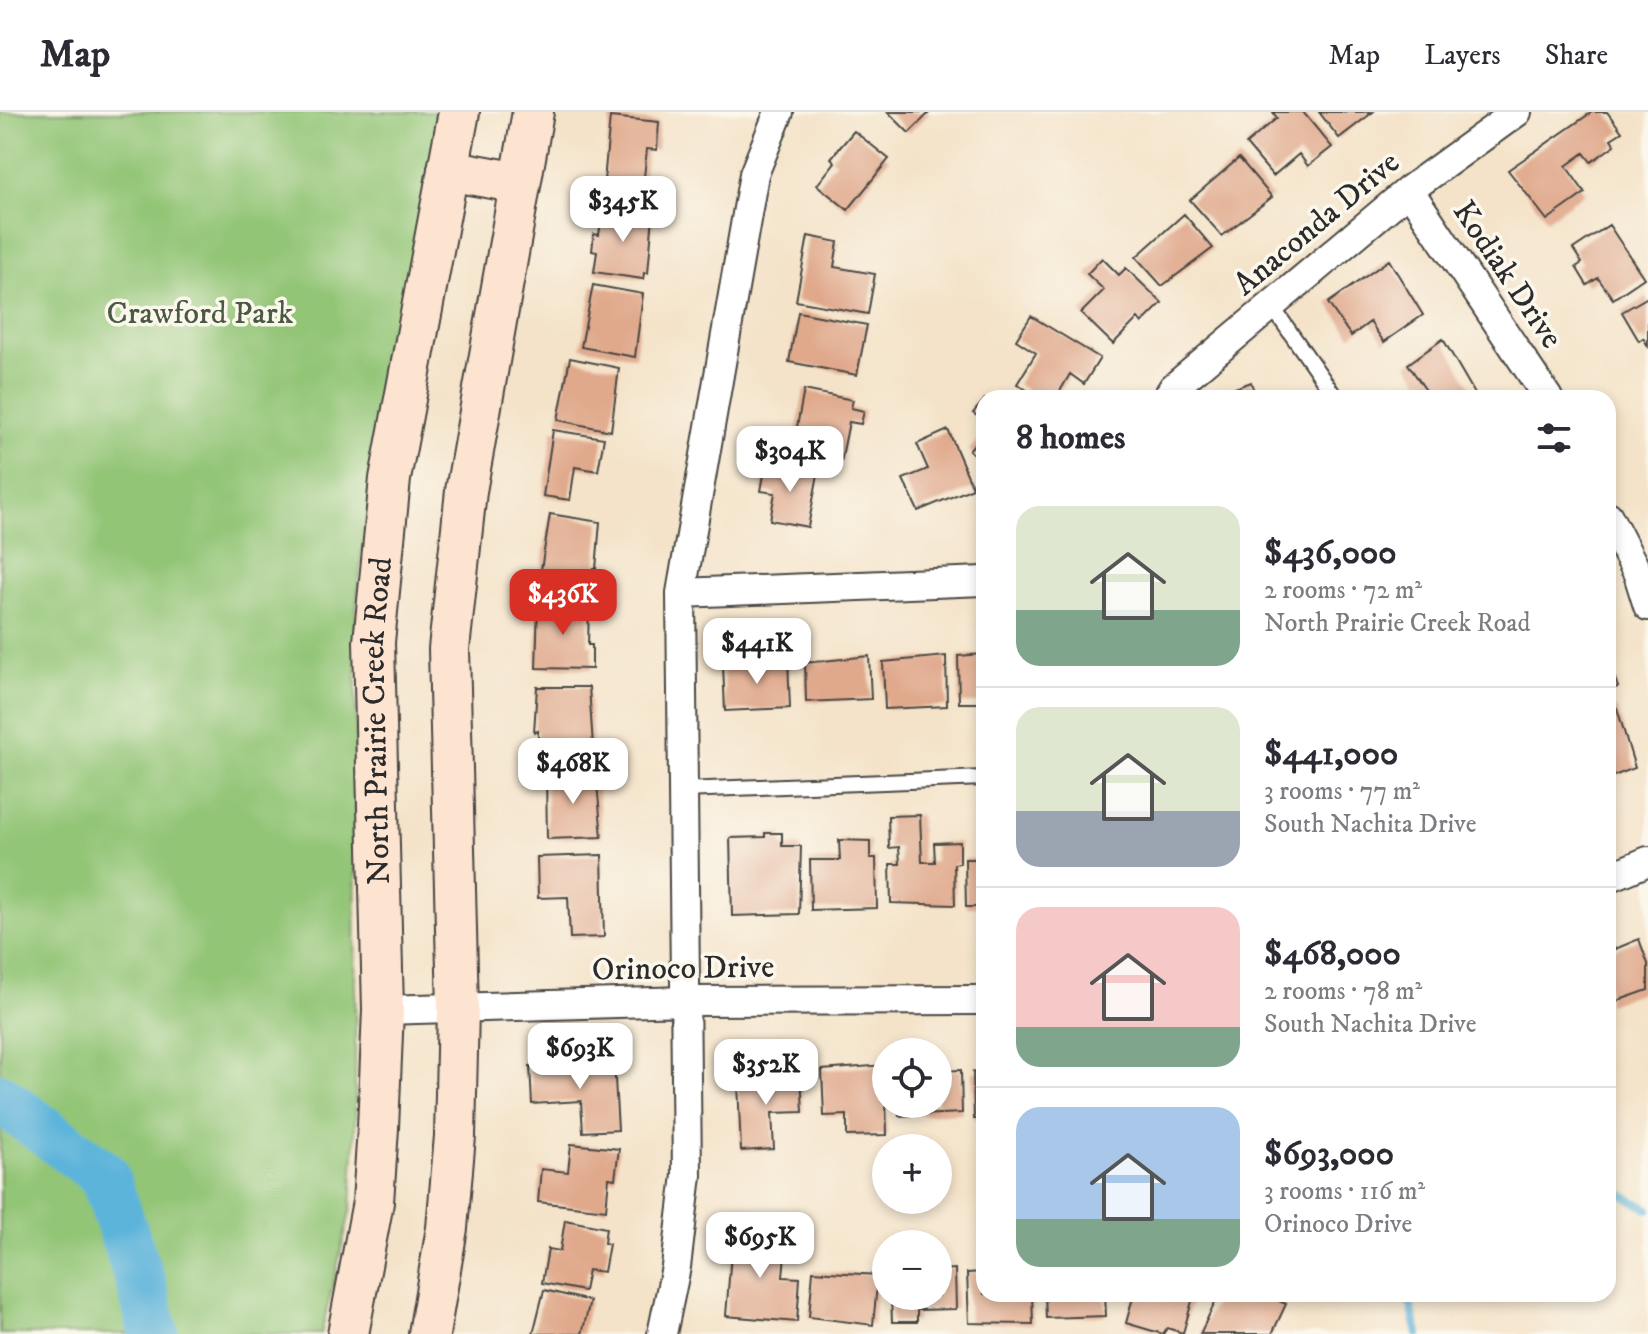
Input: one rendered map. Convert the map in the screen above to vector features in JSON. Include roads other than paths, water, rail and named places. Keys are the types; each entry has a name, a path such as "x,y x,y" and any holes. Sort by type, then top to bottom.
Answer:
{"main road":[{"name":"North Prairie Creek Road","path":"348,1334 373,1202 383,1010 374,642 390,479 459,112"},
{"name":"North Prairie Creek Road","path":"429,1334 447,1228 455,1136 458,1009 449,649 466,491 533,112"},
{"path":"448,170 520,183"}],"street":[{"path":"662,1334 676,1267 687,1175 681,593 754,174 779,112"},
{"name":"Anaconda Drive","path":"1172,390 1409,190 1517,112"},
{"name":"Kodiak Drive","path":"1409,190 1543,390"},
{"path":"1616,531 1638,574 1648,606"},
{"path":"681,593 976,581"},
{"path":"1616,875 1648,861"},
{"name":"Orinoco Drive","path":"383,1010 686,1001 976,1000"}],"lane":[{"path":"1271,305 1330,390"},
{"path":"683,790 976,778"}],"waterway":[{"path":"0,1098 104,1175 142,1286 154,1334"},
{"path":"1616,1191 1648,1209"},
{"path":"1410,1302 1418,1334"}],"park label":[{"name":"Crawford Park","path":"200,314"}]}
